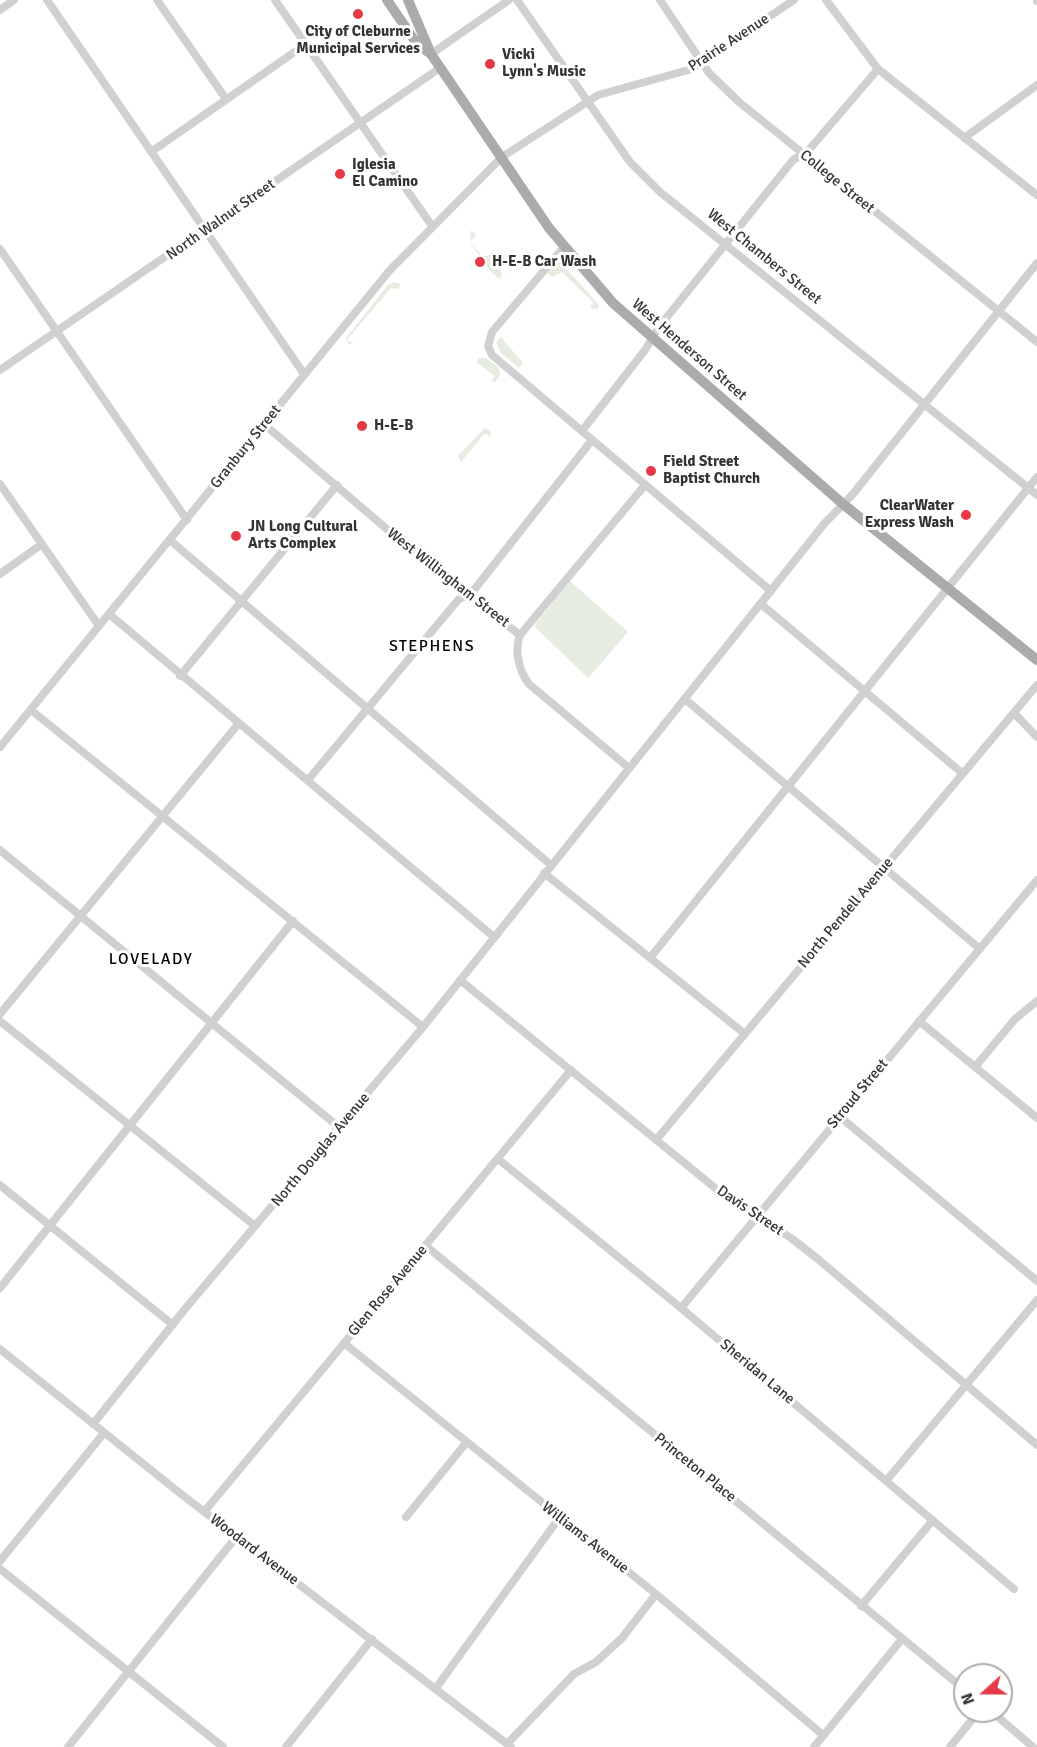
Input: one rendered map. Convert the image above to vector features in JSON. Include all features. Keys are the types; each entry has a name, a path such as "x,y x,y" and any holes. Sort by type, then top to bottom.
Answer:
{"main road":[{"name":"West Henderson Street","path":"387,0 417,44 431,54 564,247 595,284 652,339 843,504 1037,660"},
{"path":"408,0 431,54"}],"street":[{"path":"0,10 14,0"},
{"path":"46,0 304,374"},
{"path":"157,0 226,99"},
{"path":"275,0 432,226"},
{"path":"431,54 509,0"},
{"name":"West Chambers Street","path":"517,0 630,162 660,192 1037,495"},
{"name":"College Street","path":"660,0 702,63 739,102 1037,342"},
{"name":"Prairie Avenue","path":"502,157 587,101 608,90 682,73 702,63 794,0"},
{"path":"825,0 878,69 1037,195"},
{"path":"152,152 306,44"},
{"name":"North Walnut Street","path":"0,370 440,68"},
{"path":"582,431 724,244 793,160 808,151 878,69"},
{"path":"964,138 1037,85"},
{"name":"Granbury Street","path":"0,747 171,541 390,270 502,157"},
{"path":"564,247 492,332 488,346 492,355 771,591"},
{"path":"0,249 187,520"},
{"path":"171,541 551,865 1037,263"},
{"name":"West Willingham Street","path":"265,425 337,485 360,508 520,635 518,642 520,666 529,684 629,768"},
{"path":"308,780 458,600 474,590 592,440"},
{"path":"650,958 1037,477"},
{"path":"0,483 99,626"},
{"path":"180,676 337,485"},
{"path":"520,635 645,485"},
{"path":"0,574 42,544"},
{"path":"761,604 962,773"},
{"path":"109,614 180,676 308,780 494,937"},
{"name":"North Pendell Avenue","path":"656,1140 1037,685"},
{"path":"685,699 980,949"},
{"path":"31,710 423,1027"},
{"path":"1014,713 1037,737"},
{"path":"0,1014 239,723"},
{"path":"0,850 340,1128"},
{"name":"North Douglas Avenue","path":"93,1424 255,1226 423,1027 551,865"},
{"path":"544,873 746,1034"},
{"name":"Stroud Street","path":"681,1308 1037,880"},
{"path":"0,1288 293,921"},
{"name":"Davis Street","path":"460,980 656,1140 756,1217 800,1245 967,1383 1037,1445"},
{"path":"975,1067 1015,1019 1037,1001"},
{"path":"0,1021 255,1226"},
{"path":"919,1021 1037,1118"},
{"name":"Glen Rose Avenue","path":"204,1512 570,1070"},
{"path":"839,1116 1037,1281"},
{"name":"Sheridan Lane","path":"498,1159 681,1308 1014,1589"},
{"path":"0,1185 173,1325"},
{"name":"Princeton Place","path":"426,1246 953,1680"},
{"path":"886,1481 1037,1300"},
{"name":"Williams Avenue","path":"344,1343 656,1594 824,1735"},
{"name":"Woodard Avenue","path":"0,1349 204,1512 509,1745"},
{"path":"0,1561 104,1433"},
{"path":"406,1517 466,1443"},
{"path":"436,1688 559,1518"},
{"path":"861,1606 933,1520"},
{"path":"68,1747 237,1536"},
{"path":"0,1569 223,1747"},
{"path":"509,1745 574,1674 596,1662 622,1638 656,1594"},
{"path":"286,1747 372,1639"},
{"path":"814,1747 902,1639"},
{"path":"950,1747 969,1723"},
{"path":"1005,1723 1032,1746 1037,1736"}],"shaded area":[{"path":"471,230 476,236 470,241"},
{"path":"470,241 483,257 490,255 502,273 500,279 492,273"},
{"path":"557,262 560,262 599,305 597,309 590,308 593,302 562,272 553,277 547,273"},
{"path":"394,282 400,284 399,289 391,288 347,340 354,343 348,344 346,338 388,285"},
{"path":"501,337 523,363 519,368 501,353 496,342"},
{"path":"479,358 486,358 499,368 500,375 495,382 491,381 495,376 476,362"},
{"path":"485,428 491,432 491,436 484,434 461,462 458,456"},
{"path":"570,581 628,632 588,678 534,626"}],"place":[{"name":"City of Cleburne Municipal Services","path":"358,14"},
{"name":"Vicki Lynn's Music","path":"490,64"},
{"name":"Iglesia El Camino","path":"340,174"},
{"name":"H-E-B Car Wash","path":"480,262"},
{"name":"H-E-B","path":"362,426"},
{"name":"Field Street Baptist Church","path":"651,471"},
{"name":"ClearWater Express Wash","path":"966,515"},
{"name":"JN Long Cultural Arts Complex","path":"236,536"}],"district":[{"name":"STEPHENS","path":"432,647"},
{"name":"LOVELADY","path":"151,960"}]}
